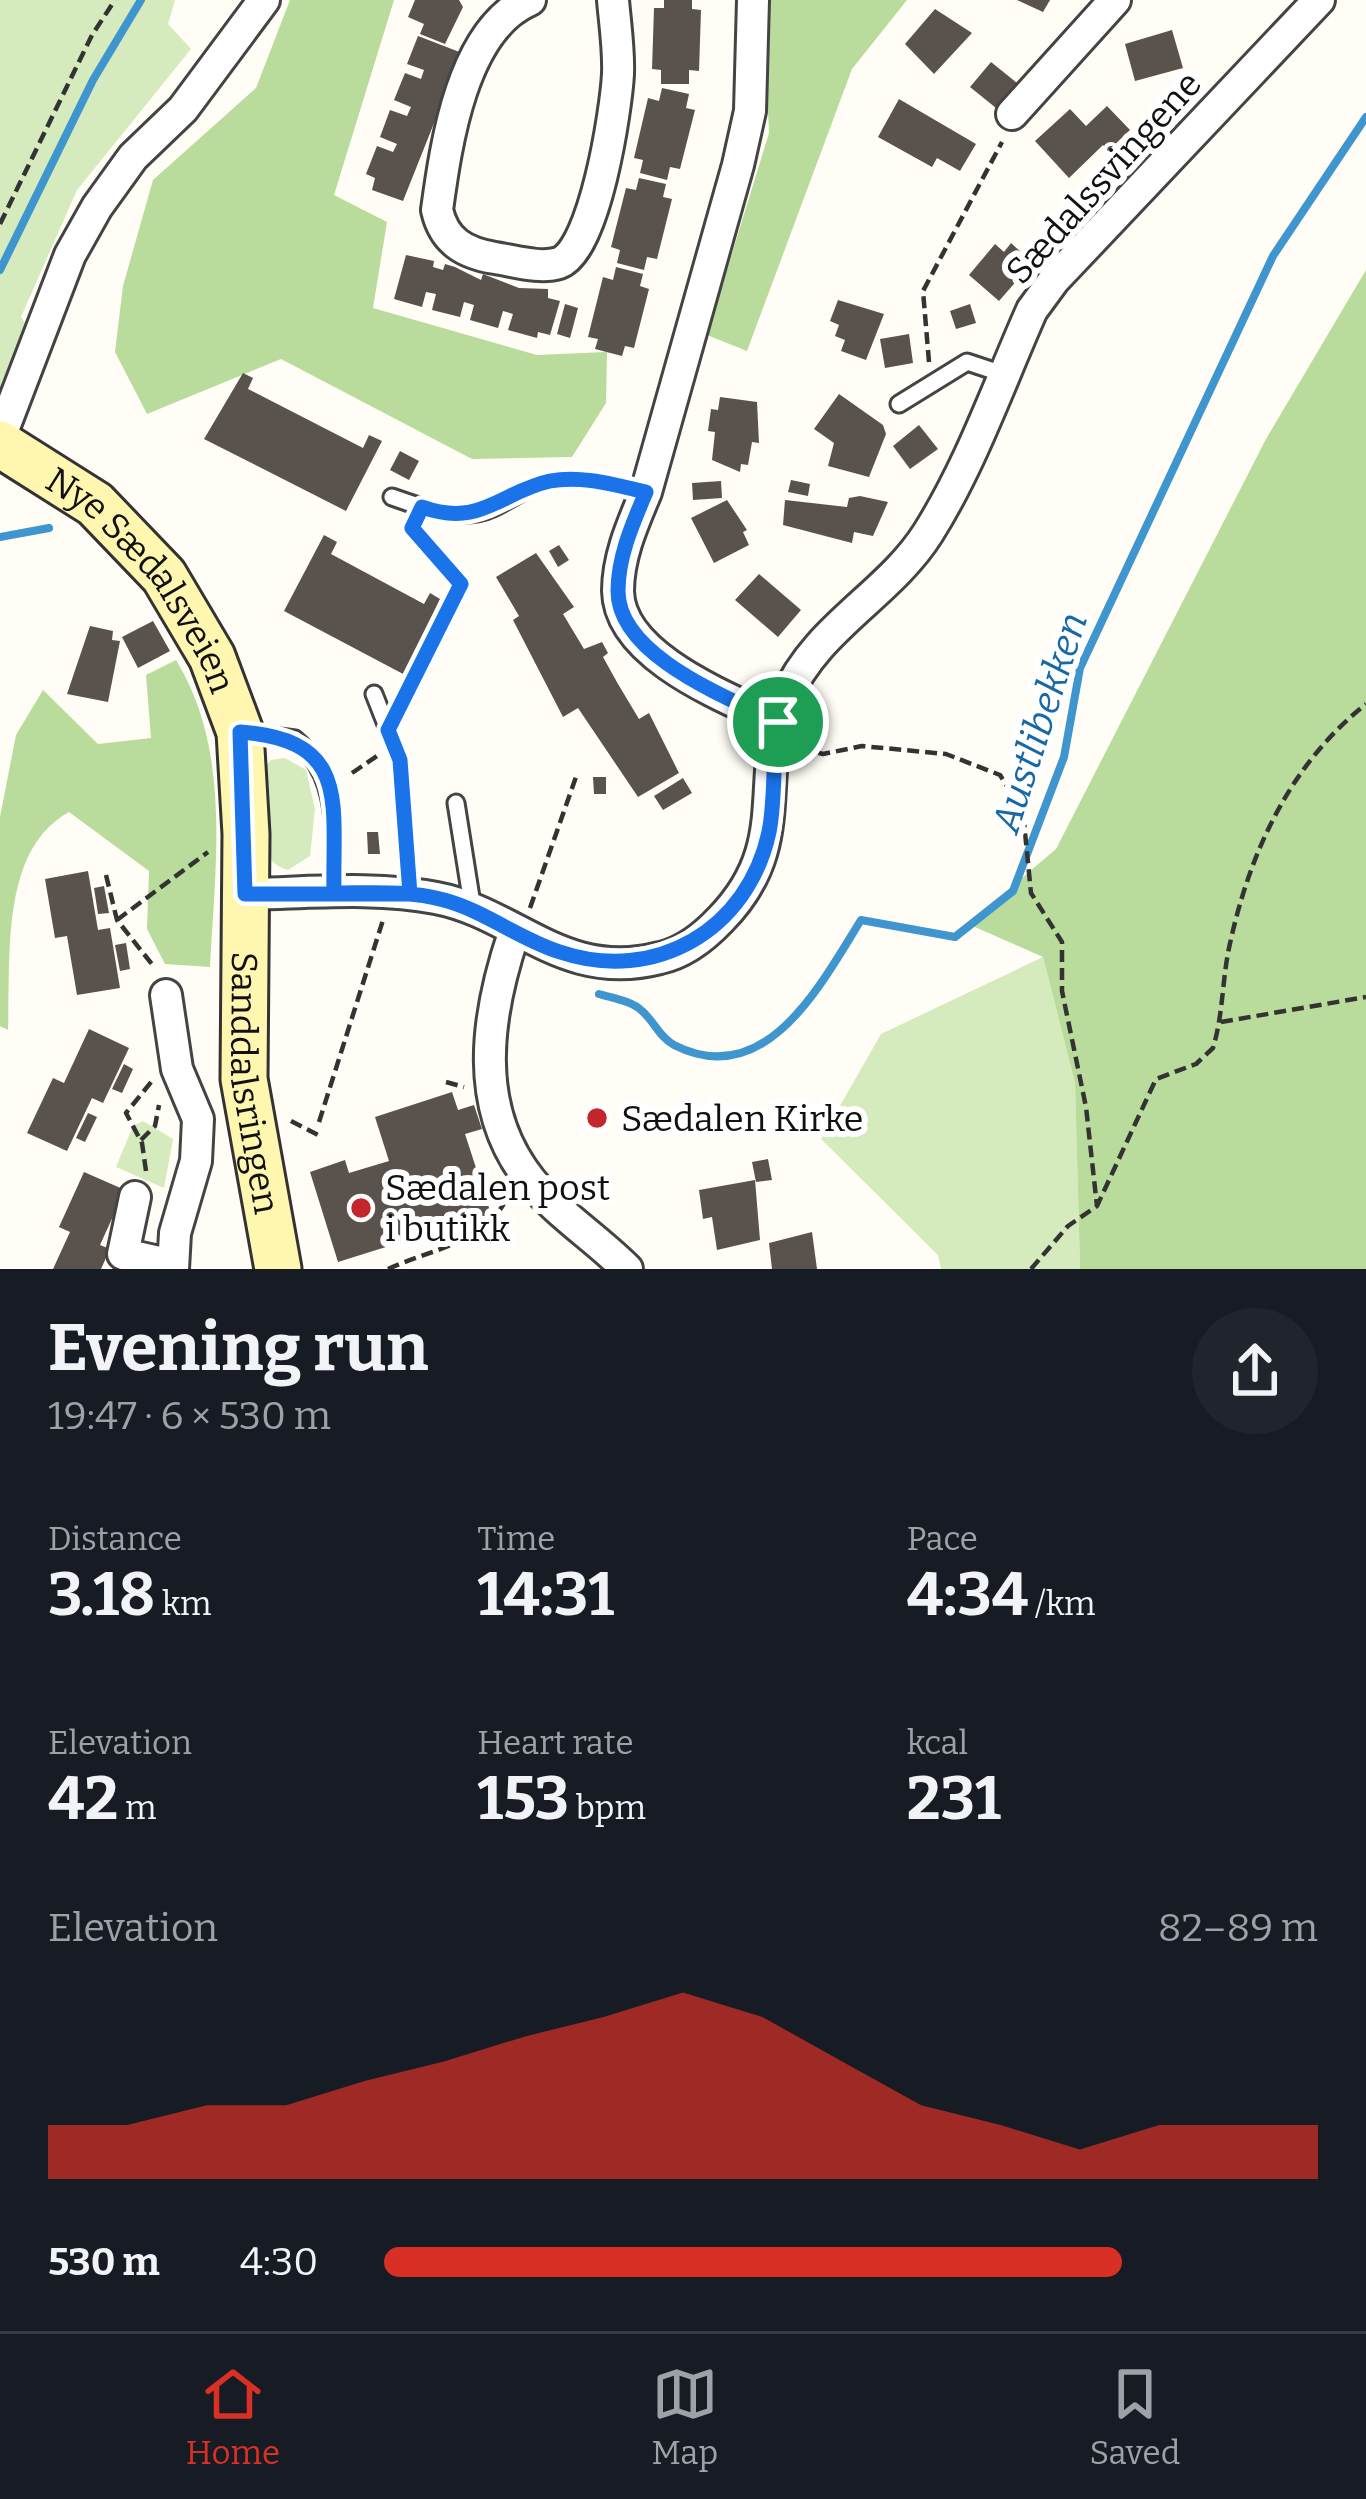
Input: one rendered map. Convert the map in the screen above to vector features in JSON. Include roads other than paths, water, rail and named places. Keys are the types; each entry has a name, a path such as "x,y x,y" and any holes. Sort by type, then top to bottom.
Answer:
{"main road":[{"name":"Nye Sædalsveien","path":"0,441 95,504 164,576 212,657 240,732 245,894"},
{"name":"Sanddalsringen","path":"245,894 244,1078 278,1269"}],"street":[{"name":"Nye Sædalsveien","path":"0,441 70,255 97,207 134,157 201,86 264,0"},
{"path":"530,0 495,25 476,58 437,210 442,230 457,246 481,256 543,265 563,262 575,250 604,163 619,67 613,0"},
{"path":"753,0 750,110 646,492 621,566 618,596 645,646 669,666 778,722"},
{"path":"1012,114 1115,0"},
{"name":"Sædalssvingene","path":"245,894 410,894 473,910 562,953 630,962 662,958 709,931 738,902 768,836 778,722 810,656 926,536 1032,310 1054,280 1319,0"},
{"path":"516,934 491,1005 490,1093 505,1146 533,1184 627,1269"},
{"path":"141,1189 120,1262 173,1267 175,1233 196,1161 198,1119 170,1079 166,995"}],"lane":[{"path":"899,404 967,362 1004,374"},
{"path":"392,497 422,507 486,511 543,482 565,479 646,492"},
{"path":"374,694 400,760 410,894"},
{"path":"240,732 296,739 326,773 332,805 334,893"},
{"path":"456,803 473,910"}],"waterway":[{"path":"0,270 93,80 141,0"},
{"name":"Austlibekken","path":"599,994 638,1008 674,1045 707,1056 736,1054 763,1043 787,1024 809,1000 861,920 955,937 1013,891 1064,757 1080,668 1273,256 1366,117"},
{"name":"Austlibekken","path":"0,537 49,528"}],"place":[{"name":"Sædalen Kirke","path":"597,1118"},
{"name":"Sædalen post i butikk","path":"361,1208"}]}
